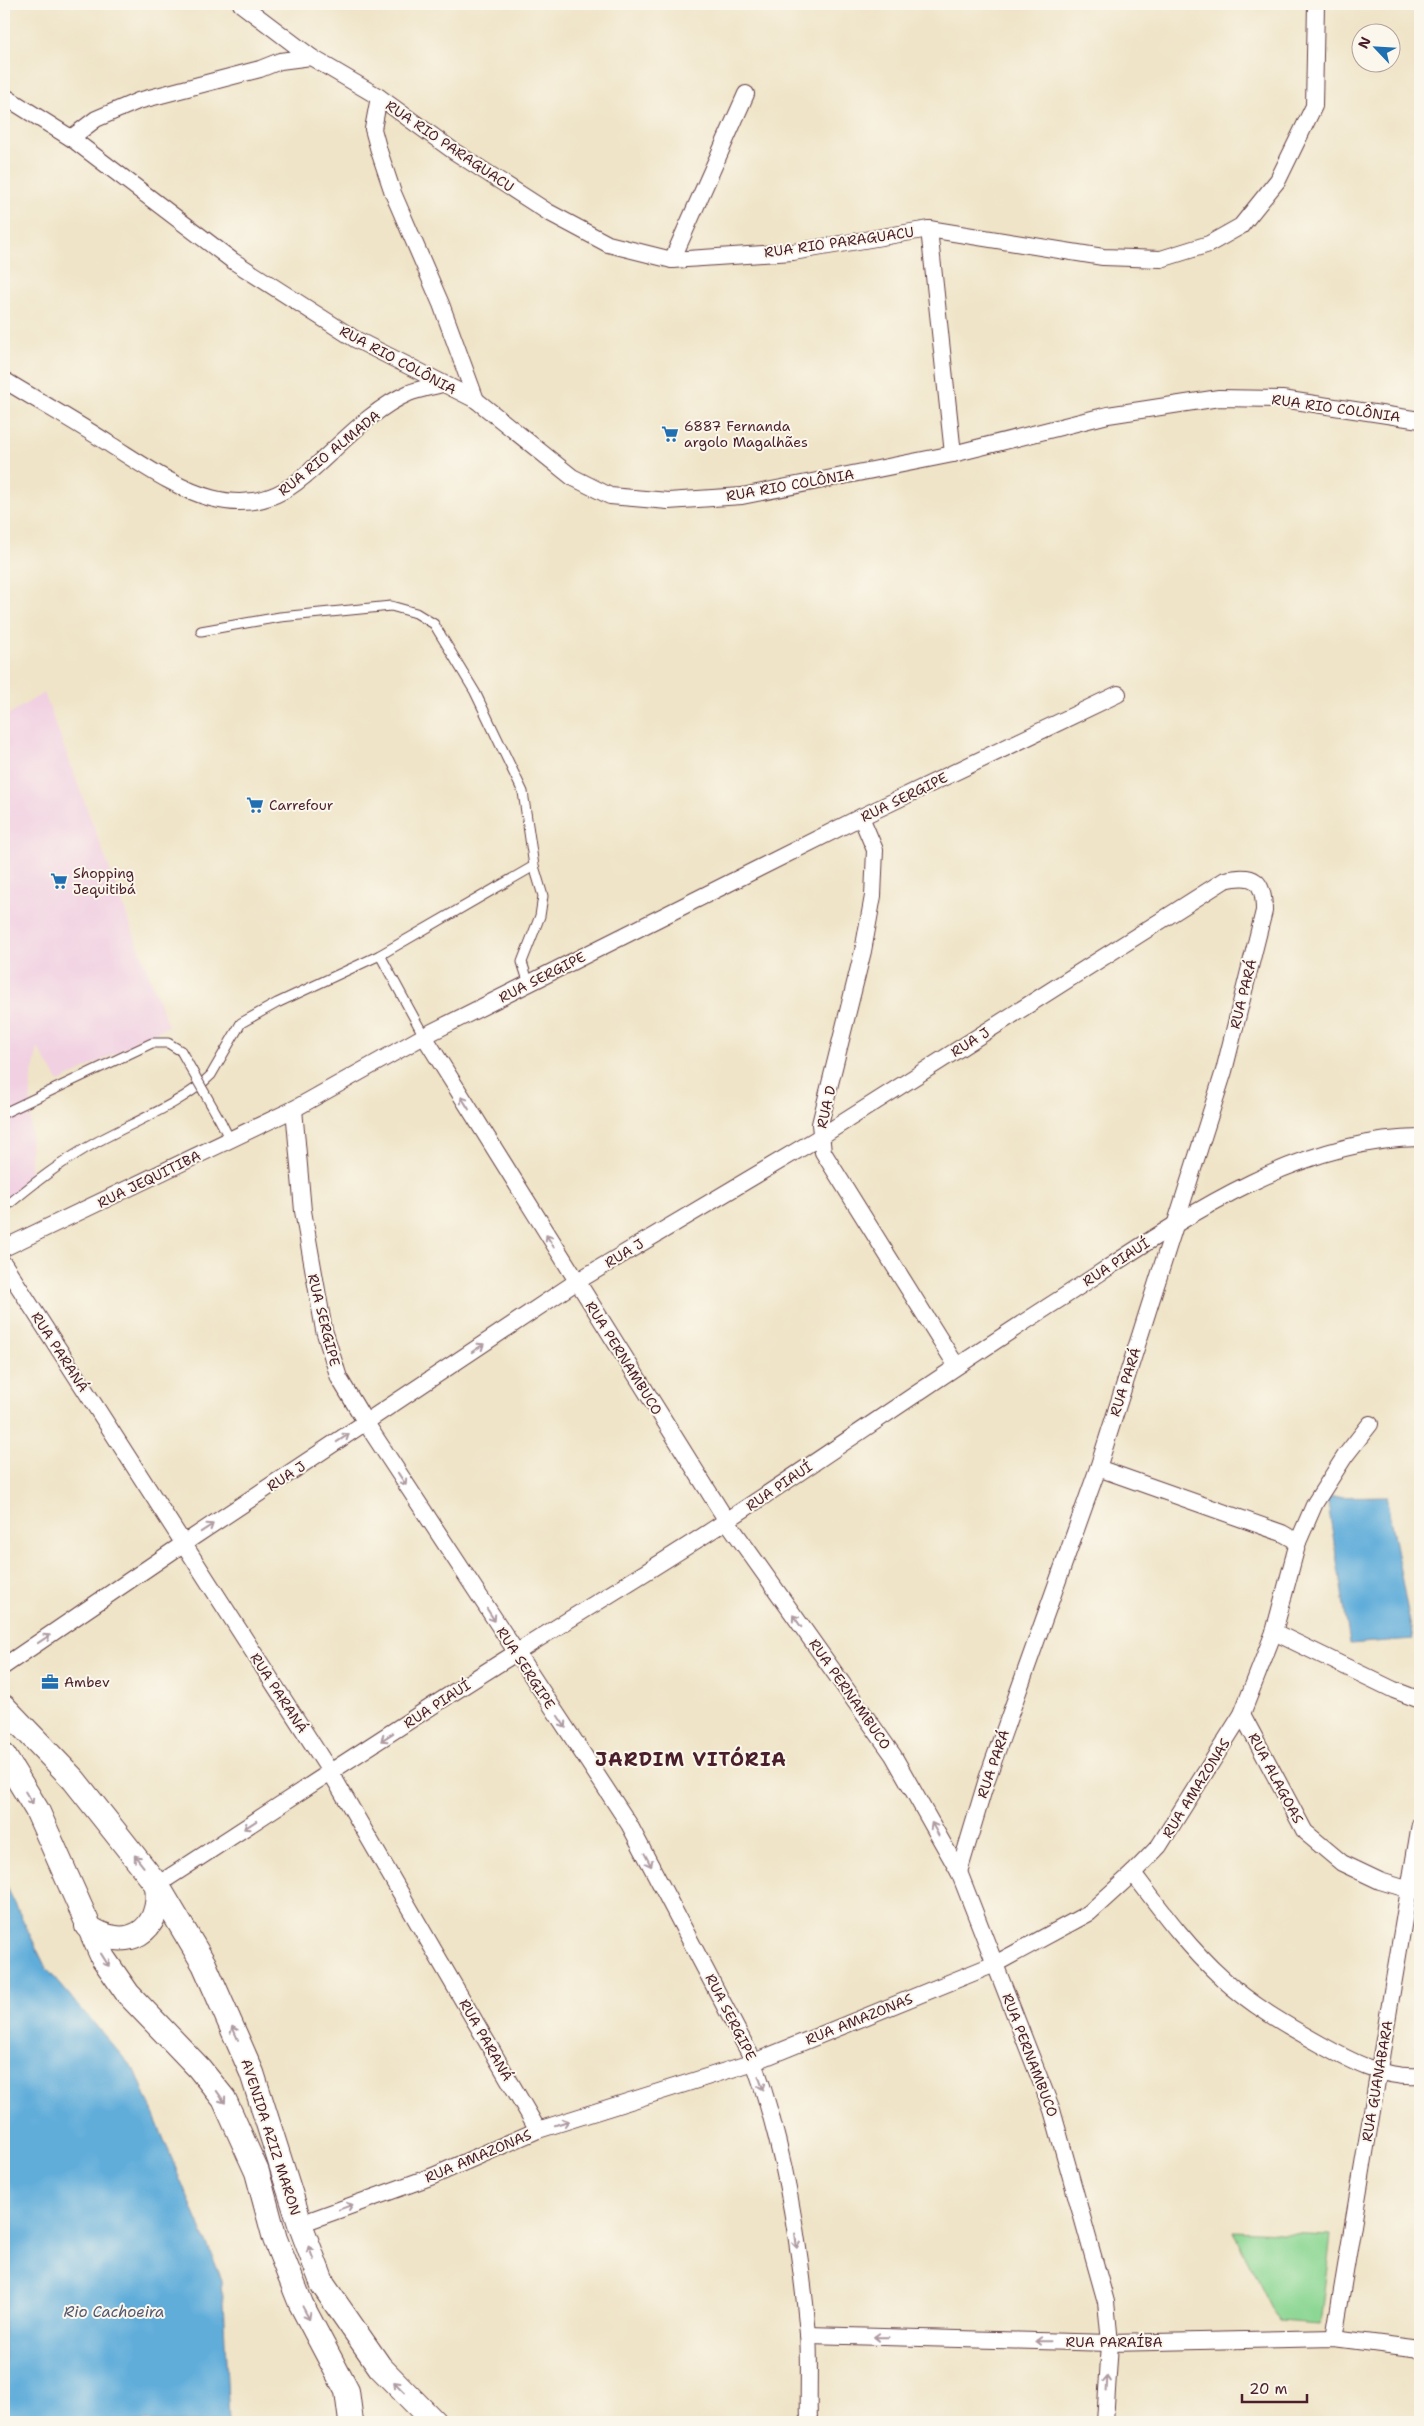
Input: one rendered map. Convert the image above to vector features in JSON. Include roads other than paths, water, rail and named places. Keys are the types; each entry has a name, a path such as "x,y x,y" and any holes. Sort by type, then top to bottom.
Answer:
{"main road":[{"name":"AVENIDA AZIZ MARON","path":"4,1706 74,1780 157,1884 204,1964 252,2073 300,2224 323,2285 380,2367 434,2422"},
{"name":"AVENIDA AZIZ MARON","path":"4,1756 37,1810 87,1926 103,1958 128,1994 199,2068 224,2099 257,2172 275,2239 301,2304 347,2391 351,2422"},
{"path":"87,1926 100,1936 116,1940 131,1938 146,1929 155,1916 159,1900 157,1884"}],"street":[{"name":"RUA RIO PARAGUACU","path":"241,4 311,57 378,97 455,152 548,212 608,244 672,260 793,252 929,229 1103,257 1161,259 1209,244 1241,226 1278,180 1314,106 1316,4"},
{"path":"72,138 96,119 138,101 260,69 280,61 311,57"},
{"path":"672,260 746,94"},
{"name":"RUA RIO COLÔNIA","path":"4,96 72,138 233,261 355,339 476,400 572,477 610,496 668,501 742,496 953,454 1108,415 1219,398 1282,399 1420,420"},
{"path":"378,97 373,129 379,150 393,192 441,304 476,400"},
{"path":"929,229 953,454"},
{"name":"RUA RIO ALMADA","path":"4,380 111,444 148,469 203,497 227,502 251,503 275,497 301,479 372,416 409,393 442,384"},
{"name":"RUA SERGIPE","path":"809,2422 808,2336 789,2193 768,2101 754,2062 629,1824 366,1423 339,1378 324,1330 303,1211 294,1109 424,1036 861,817 1118,694"},
{"name":"RUA D","path":"861,817 875,850 873,896 863,952 820,1124 820,1137 823,1152 956,1365"},
{"name":"RUA J","path":"4,1666 183,1544 576,1282 820,1137 1225,880 1243,875 1252,878 1260,885"},
{"name":"RUA PARÁ","path":"959,1872 986,1779 1098,1468 1229,1052 1264,911 1264,896 1260,885"},
{"name":"RUA PERNAMBUCO","path":"424,1036 726,1521 893,1755 959,1872 1052,2110 1106,2302 1110,2343 1105,2422"},
{"name":"RUA JEQUITIBA","path":"4,1248 294,1109"},
{"name":"RUA PIAUÍ","path":"157,1884 516,1653 726,1521 956,1365 1175,1224 1250,1184 1309,1157 1396,1138 1420,1138"},
{"name":"RUA PARANÁ","path":"4,1264 331,1773 538,2130"},
{"name":"RUA AMAZONAS","path":"300,2224 434,2176 538,2130 754,2062 995,1964 1089,1913 1133,1873 1159,1846 1242,1714 1274,1632 1298,1542 1315,1503 1345,1456 1370,1424"},
{"path":"1098,1468 1282,1533 1298,1542"},
{"path":"1274,1632 1394,1690 1420,1700"},
{"name":"RUA ALAGOAS","path":"1242,1714 1305,1832 1342,1863 1380,1881 1415,1890"},
{"name":"RUA GUANABARA","path":"1334,2338 1379,2072 1415,1890 1420,1824"},
{"path":"1133,1873 1183,1938 1222,1979 1270,2015 1343,2057 1379,2072 1420,2076"},
{"name":"RUA PARAÍBA","path":"808,2336 1110,2343 1334,2338 1420,2349"}],"lane":[{"path":"201,631 280,617 391,606 416,613 434,624 448,644 475,692 523,792 534,866 543,896 540,916 522,962 529,984"},
{"path":"4,1208 59,1164 175,1101 206,1081 211,1076 241,1023 276,1003 380,954 534,866"},
{"path":"380,954 424,1036"},
{"path":"4,1113 152,1043 168,1043 181,1051 230,1140"}],"water":[{"path":"1386,1496 1413,1639 1350,1644 1327,1497"},
{"name":"Rio Cachoeira","path":"4,1881 46,1968 136,2072 222,2280 229,2422 4,2422"}],"place":[{"name":"6887 Fernanda argolo Magalhães","path":"670,434"},
{"name":"Carrefour","path":"255,805"},
{"name":"Shopping Jequitibá","path":"59,881"},
{"name":"Ambev","path":"50,1682"}],"district":[{"name":"JARDIM VITÓRIA","path":"691,1759"}]}
